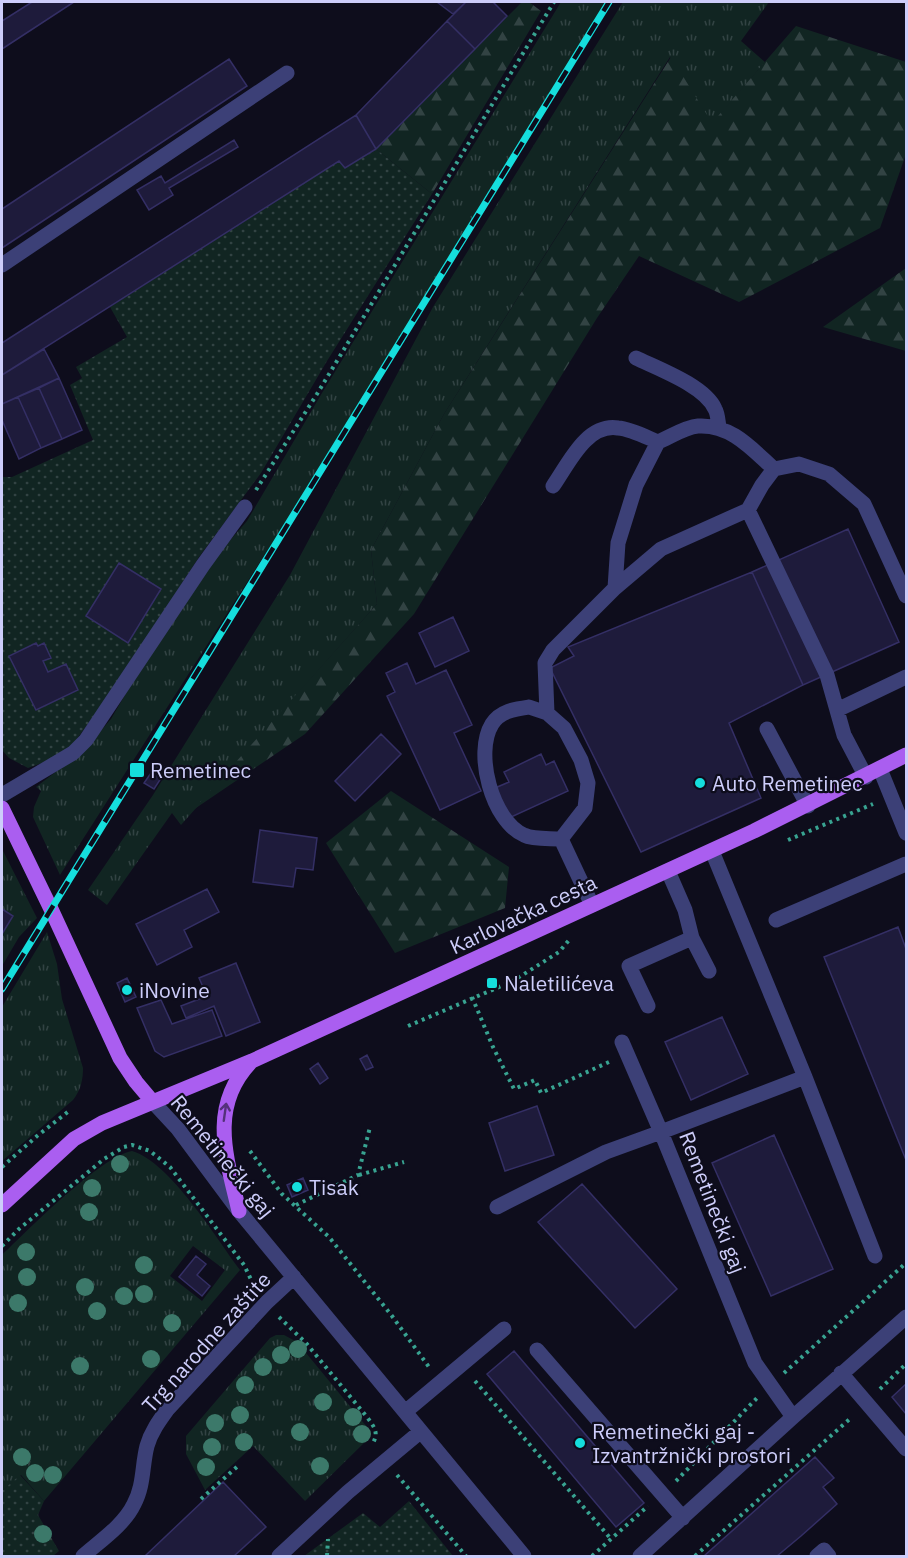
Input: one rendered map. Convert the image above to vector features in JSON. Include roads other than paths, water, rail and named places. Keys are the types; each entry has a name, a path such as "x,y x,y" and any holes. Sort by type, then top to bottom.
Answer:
{"main road":[{"name":"Karlovačka cesta","path":"2,1205 74,1139 102,1123 252,1061 712,851 808,806 906,755"},
{"path":"2,808 120,1058 152,1101"},
{"path":"239,1211 226,1154 223,1132 224,1114 233,1085 239,1074 252,1061"}],"street":[{"path":"2,265 287,74"},
{"path":"636,358 696,388 709,399 716,410 719,428"},
{"path":"615,588 618,543 636,485 658,442 696,426 719,428 742,439 774,469"},
{"path":"553,486 586,438 607,428 619,428 658,442"},
{"path":"547,713 545,663 553,650 615,588 661,549 748,510 762,484 774,469 799,465 829,474 864,504 906,596"},
{"path":"2,795 73,753 86,740 202,565 245,507"},
{"path":"748,510 827,675 844,735 866,777"},
{"path":"837,710 906,677"},
{"path":"529,707 547,713 564,728 581,760 588,783 585,807 561,839 524,836 504,819 494,799 486,771 484,749 492,723 508,710 529,707"},
{"path":"767,729 808,806"},
{"path":"880,769 906,833"},
{"path":"561,839 592,904"},
{"path":"712,851 805,1077 875,1256"},
{"path":"776,920 906,864"},
{"path":"668,871 685,910 692,938 709,971"},
{"path":"648,1006 629,966 692,938"},
{"path":"497,1207 606,1152 661,1132 625,1048"},
{"name":"Remetinečki gaj","path":"793,1417 755,1363 661,1132 805,1077"},
{"name":"Remetinečki gaj","path":"152,1101 184,1136 239,1211 524,1557"},
{"name":"Trg narodne zaštite","path":"83,1557 122,1521 134,1506 140,1490 147,1445 156,1425 167,1410 267,1302 294,1277"},
{"path":"640,1557 841,1373 906,1317"},
{"path":"405,1412 504,1329"},
{"path":"537,1350 683,1518"},
{"path":"841,1373 906,1449"},
{"path":"279,1557 348,1492 420,1432"},
{"path":"817,1557 824,1550 829,1557"}],"railway":[{"path":"2,989 609,2"}],"place":[{"name":"Remetinec","path":"137,770"},
{"name":"Auto Remetinec","path":"700,783"},
{"name":"Naletilićeva","path":"492,983"},
{"name":"iNovine","path":"127,990"},
{"name":"Tisak","path":"297,1187"},
{"name":"Remetinečki gaj - Izvantržnički prostori","path":"580,1443"}]}
